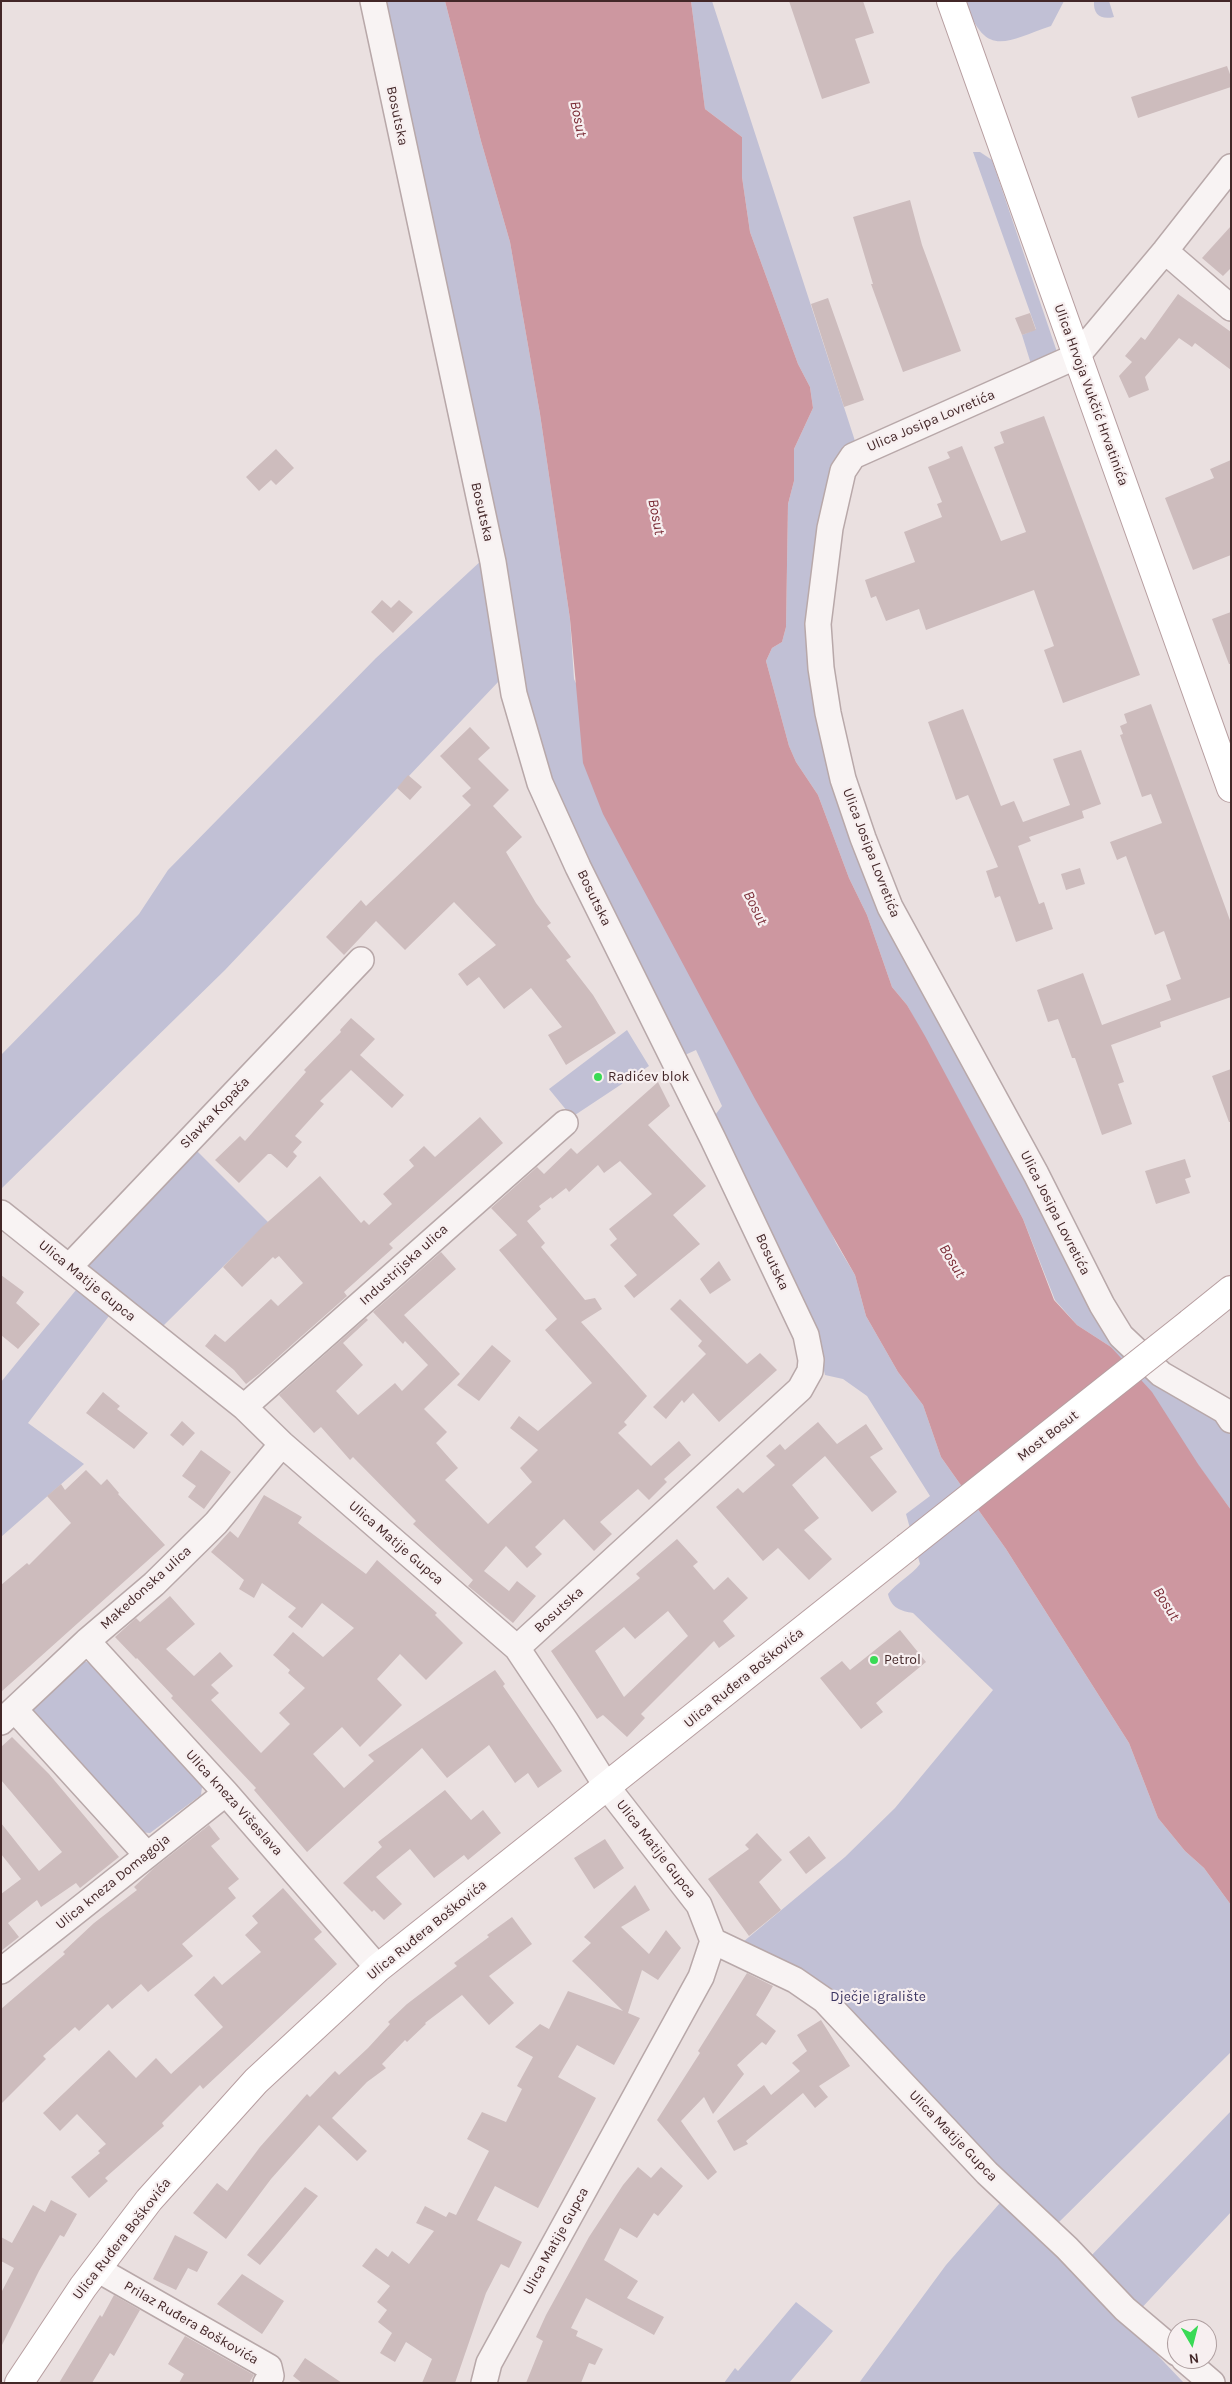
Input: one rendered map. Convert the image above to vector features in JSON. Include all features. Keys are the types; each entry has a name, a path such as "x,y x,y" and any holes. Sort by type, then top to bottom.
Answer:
{"main road":[{"name":"Ulica Hrvoja Vukčić Hrvatinića","path":"951,1 1231,788"},
{"name":"Most Bosut","path":"906,1548 1231,1290"},
{"name":"Ulica Ruđera Boškovića","path":"19,2383 97,2269 149,2200 256,2081 378,1968 906,1548"}],"street":[{"name":"Bosutska","path":"373,1 493,562 514,694 540,783 578,868 771,1260 806,1335 811,1360 810,1371 800,1389 517,1648"},
{"path":"1077,356 1165,252 1231,167"},
{"path":"1165,252 1231,308"},
{"name":"Ulica Josipa Lovretića","path":"1077,356 853,456 843,471 830,528 818,624 821,668 828,713 843,779 863,838 890,907 1036,1174 1102,1306 1121,1336 1161,1374 1225,1411 1231,1420"},
{"name":"Slavka Kopača","path":"69,1266 362,960"},
{"name":"Industrijska ulica","path":"244,1407 565,1123"},
{"name":"Ulica Matije Gupca","path":"1,1213 244,1407 282,1444 517,1648 607,1787 699,1905 713,1941 701,1977 489,2362 484,2383"},
{"name":"Makedonska ulica","path":"8,1716 87,1641 154,1584 216,1523 282,1444"},
{"name":"Ulica kneza Višeslava","path":"87,1641 226,1792 378,1968"},
{"path":"8,1716 147,1855"},
{"name":"Ulica kneza Domagoja","path":"1,1971 226,1792"},
{"name":"Ulica Matije Gupca","path":"713,1941 795,1980 824,2000 987,2173 1068,2248 1126,2309 1167,2344"},
{"name":"Prilaz Ruđera Boškovića","path":"97,2269 269,2367 271,2376 266,2383"},
{"path":"1196,2369 1212,2383"}],"green space":[{"name":"Dječje igralište","path":"377,1 445,1 481,141 510,242 540,414 570,619 574,679 836,1243 855,1275 866,1316 898,1372 923,1405 941,1457 1006,1549 1129,1743 1158,1818 1185,1851 1204,1868 1231,1905 1231,2052 1054,2227 874,2041 737,1947 845,1857 895,1808 993,1690 913,1613 897,1608 889,1599 888,1594 920,1564 906,1514 930,1496 867,1396 843,1379 825,1375 815,1332 712,1119 722,1106 696,1050 685,1055 571,829 537,747"},
{"path":"691,1 712,1 855,441 843,451 824,523 834,770 1096,1315 1215,1412 1231,1436 1231,1510 1111,1347 1077,1325 1055,1300 1023,1219 907,1005 892,987 867,915 849,878 818,795 796,762 789,746 766,661 772,648 782,642 786,627 788,504 794,481 794,449 813,408 810,387 798,364 750,232 742,177 742,137 705,109"},
{"path":"965,1 1064,1 1051,26 1021,37 998,41 989,39 981,32"},
{"path":"1094,1 1109,1 1114,17 1105,18 1096,13"},
{"path":"973,152 980,152 992,160 1057,352 1031,364 1022,335 1036,329"},
{"path":"483,559 505,669 499,681 225,970 1,1189 1,1055 139,914 168,870 376,658"},
{"name":"Radićev blok","path":"627,1030 649,1066 572,1117 549,1089"},
{"path":"193,1147 268,1222 163,1326 82,1263"},
{"path":"76,1290 109,1316 28,1423 84,1464 1,1537 1,1382"},
{"path":"78,1661 87,1662 95,1667 202,1787 201,1795 150,1833 139,1832 33,1722 31,1707"},
{"path":"1231,2111 1231,2212 1137,2313 1088,2259"},
{"path":"1006,2196 1167,2365 1167,2369 1171,2369 1184,2383 859,2383 946,2265"},
{"path":"796,2302 833,2331 789,2383 724,2383 735,2368 738,2371"}],"water":[{"name":"Bosut","path":"445,1 691,1 705,109 742,137 742,177 750,232 798,364 810,387 813,408 794,449 794,481 788,504 786,627 782,642 772,648 766,661 789,746 796,762 818,795 849,878 867,915 892,987 907,1005 925,1036 1023,1219 1054,1300 1077,1325 1111,1347 1152,1392 1198,1464 1231,1510 1231,1905 1204,1868 1185,1851 1158,1818 1129,1743 1006,1549 941,1457 923,1405 898,1372 866,1316 855,1275 755,1099 603,814 583,763 570,619 540,414 510,242 481,141"}],"building":[{"path":"789,1 863,1 874,33 855,39 870,83 822,99"},
{"path":"1227,66 1231,77 1231,87 1138,118 1131,97"},
{"path":"910,200 922,245 961,351 903,372 871,284 873,284 853,217"},
{"path":"1231,226 1231,268 1223,276 1202,258"},
{"path":"1178,294 1231,332 1231,370 1195,343 1192,347 1179,338 1145,377 1149,390 1129,398 1119,376 1132,362 1125,356 1141,337 1145,340"},
{"path":"828,298 864,400 844,407 811,304"},
{"path":"1030,313 1036,330 1022,335 1015,318"},
{"path":"1044,416 1140,675 1063,703 1044,650 1054,646 1034,590 926,630 919,609 886,621 876,596 871,598 865,580 915,562 904,532 942,517 937,504 942,502 928,467 950,458 947,452 962,446 1001,541 1026,532 994,447 1004,443 1000,432"},
{"path":"276,449 294,468 276,485 271,480 259,491 246,477"},
{"path":"1231,460 1231,555 1193,570 1165,498 1214,478 1210,469"},
{"path":"382,600 391,608 399,600 413,612 393,633 371,612"},
{"path":"1231,612 1231,664 1229,664 1212,619"},
{"path":"1151,704 1231,923 1231,997 1160,1022 1161,1027 1111,1045 1124,1082 1118,1084 1132,1124 1102,1135 1075,1058 1072,1058 1058,1019 1048,1022 1037,990 1083,973 1102,1025 1171,1000 1166,985 1181,979 1164,931 1155,935 1126,856 1117,860 1110,842 1162,823 1151,794 1142,797 1120,735 1123,734 1120,726 1127,723 1124,714"},
{"path":"963,709 1001,806 1014,801 1023,822 1070,805 1053,759 1081,750 1101,804 1082,811 1084,818 1029,837 1031,841 1018,846 1039,904 1044,902 1053,929 1016,942 1000,896 995,898 986,871 998,867 968,795 956,800 928,722"},
{"path":"470,727 490,748 478,759 509,790 493,806 522,837 506,852 536,903 551,923 547,926 571,957 566,960 593,995 616,1033 566,1065 548,1035 562,1027 531,988 504,1009 479,977 467,986 458,974 496,945 454,902 405,950 376,921 344,955 326,937 361,900 366,906 471,805 462,796 471,788 440,756"},
{"path":"408,775 422,787 410,800 397,788"},
{"path":"1080,868 1085,884 1066,890 1061,874"},
{"path":"351,1018 375,1039 360,1055 404,1095 392,1108 351,1070 320,1101 324,1104 295,1136 302,1142 293,1152 297,1156 287,1168 271,1154 268,1154 239,1183 215,1160 240,1136 245,1141 306,1072 304,1070 341,1032 340,1030"},
{"path":"1231,1069 1231,1122 1229,1122 1212,1076"},
{"path":"658,1082 670,1106 648,1125 706,1186 673,1215 700,1244 634,1298 624,1286 637,1275 610,1245 617,1239 609,1229 652,1194 620,1161 604,1173 598,1165 569,1192 566,1188 539,1206 541,1209 527,1221 545,1243 541,1247 585,1300 595,1298 602,1309 581,1322 647,1396 624,1422 627,1425 618,1433 651,1466 679,1441 691,1455 664,1479 667,1482 649,1500 638,1489 600,1522 612,1534 594,1551 564,1519 535,1547 542,1554 527,1568 506,1546 484,1571 509,1591 517,1581 536,1596 513,1623 468,1586 473,1580 413,1524 416,1521 353,1457 350,1460 321,1427 314,1433 279,1395 366,1318 368,1320 343,1343 363,1365 336,1391 358,1415 395,1383 402,1391 428,1365 405,1341 403,1344 373,1312 441,1252 456,1269 404,1315 460,1374 424,1409 447,1432 436,1443 458,1468 445,1480 488,1524 532,1482 520,1468 538,1450 510,1428 519,1416 538,1431 592,1383 545,1330 557,1319 499,1250 517,1235 491,1208 537,1167 544,1174 571,1148 577,1154"},
{"path":"480,1117 503,1143 389,1244 393,1248 344,1292 347,1296 259,1374 246,1384 234,1370 205,1346 215,1334 225,1342 271,1299 278,1306 303,1283 279,1256 275,1259 273,1257 242,1287 223,1267 262,1227 320,1176 361,1223 364,1220 369,1225 392,1204 383,1194 414,1166 409,1160 424,1146 435,1157"},
{"path":"1185,1159 1191,1177 1185,1179 1190,1193 1156,1204 1145,1171"},
{"path":"719,1261 731,1280 710,1294 700,1279"},
{"path":"1,1275 24,1292 16,1303 40,1324 18,1349 1,1335"},
{"path":"680,1299 747,1364 760,1353 777,1370 719,1422 693,1393 684,1403 682,1400 666,1419 653,1407 706,1354 698,1346 702,1341 670,1309"},
{"path":"492,1345 511,1361 479,1401 457,1385"},
{"path":"103,1392 120,1406 117,1409 148,1433 134,1449 86,1413"},
{"path":"182,1421 195,1433 183,1446 170,1435"},
{"path":"818,1422 837,1444 866,1424 883,1449 870,1457 897,1492 872,1512 825,1456 792,1485 819,1518 804,1530 832,1559 809,1580 778,1548 763,1561 716,1507 738,1488 743,1493 775,1465 766,1456 780,1444 785,1450"},
{"path":"201,1450 231,1472 204,1509 188,1497 196,1486 182,1476"},
{"path":"86,1470 101,1485 107,1479 118,1494 165,1545 1,1692 1,1585 27,1563 29,1565 71,1523 47,1496 61,1484 65,1490"},
{"path":"264,1495 302,1517 298,1523 366,1574 377,1560 437,1613 435,1615 463,1643 426,1680 400,1654 377,1679 402,1705 360,1747 342,1727 313,1754 344,1788 374,1761 368,1755 495,1670 505,1684 503,1686 562,1771 538,1788 528,1773 515,1783 489,1745 447,1778 422,1748 307,1852 254,1790 256,1788 171,1698 173,1696 115,1637 136,1618 140,1622 170,1596 195,1624 166,1649 194,1676 220,1652 233,1666 211,1685 219,1693 211,1700 261,1753 290,1724 279,1713 305,1688 288,1673 290,1670 273,1655 293,1632 323,1657 354,1628 322,1603 302,1628 288,1617 296,1608 262,1583 254,1598 239,1589 244,1580 211,1552 230,1531 238,1538"},
{"path":"677,1539 698,1562 693,1566 714,1590 728,1577 748,1598 723,1621 735,1636 719,1648 714,1641 641,1714 645,1718 627,1737 603,1715 597,1719 551,1651 640,1578 636,1574","holes":["668,1611 688,1636 624,1697 595,1651 624,1627 635,1639"]},
{"path":"900,1630 926,1662 876,1703 883,1712 861,1729 820,1678 842,1661 850,1670"},
{"path":"12,1737 49,1774 119,1857 80,1888 76,1883 41,1907 37,1900 8,1923 19,1937 1,1951 1,1894 21,1879 1,1854 1,1823 39,1871 62,1852 1,1780 1,1747"},
{"path":"445,1790 471,1820 483,1810 501,1833 468,1860 464,1855 434,1878 410,1849 376,1877 402,1904 384,1920 374,1910 372,1912 343,1883 382,1847 378,1842"},
{"path":"209,1825 220,1839 211,1846 239,1879 228,1888 236,1898 182,1944 193,1956 148,1992 141,1984 112,2009 108,2004 79,2031 75,2027 43,2056 46,2059 1,2104 1,2009 65,1954 63,1952 94,1923 137,1890 134,1887 154,1868"},
{"path":"757,1833 782,1860 759,1882 781,1910 749,1936 708,1879 749,1849 745,1845"},
{"path":"809,1836 826,1858 806,1874 789,1852"},
{"path":"605,1839 624,1868 594,1889 574,1858"},
{"path":"635,1885 650,1910 621,1927 649,1954 666,1930 681,1948 658,1980 642,1970 628,2013 640,2018 614,2065 577,2045 558,2077 596,2098 538,2208 495,2186 477,2220 522,2242 509,2268 501,2264 486,2293 455,2383 422,2383 432,2359 406,2342 395,2362 380,2353 392,2333 378,2322 387,2310 377,2302 390,2286 362,2266 376,2248 388,2257 392,2251 409,2264 434,2231 416,2223 425,2206 446,2217 449,2212 456,2215 489,2151 467,2139 482,2112 506,2122 522,2089 517,2086 533,2057 515,2047 540,2024 549,2029 568,1991 623,2011 572,1961 591,1943 584,1937"},
{"path":"283,1888 322,1932 314,1939 337,1964 203,2089 200,2085 162,2123 164,2126 105,2178 108,2181 89,2198 71,2177 100,2153 98,2151 106,2144 77,2114 60,2131 43,2113 109,2050 136,2078 156,2058 171,2074 223,2027 194,1995 214,1976 222,1985 261,1952 245,1935 258,1923 252,1916"},
{"path":"512,1917 532,1944 489,1976 514,2003 489,2025 462,1995 425,2023 407,2042 405,2040 382,2064 386,2068 367,2082 332,2118 367,2151 357,2161 319,2125 271,2179 226,2239 193,2213 217,2183 227,2191 260,2147 307,2094 310,2097 335,2071 339,2075 368,2048 390,2024 388,2022 407,2004 457,1966 454,1963"},
{"path":"747,1973 773,1986 756,2015 776,2031 766,2045 762,2042 737,2065 744,2074 713,2114 704,2097 681,2121 717,2172 708,2180 657,2120 700,2053 698,2051"},
{"path":"821,2020 850,2066 819,2086 828,2097 815,2108 803,2093 746,2141 748,2144 734,2151 717,2121 764,2085 771,2095 800,2071 792,2063 807,2051 797,2035"},
{"path":"638,2167 651,2178 661,2167 683,2186 658,2216 654,2213 637,2238 620,2228 604,2260 638,2281 627,2298 664,2317 654,2335 586,2298 571,2328 578,2331 576,2336 603,2349 595,2365 589,2363 581,2383 526,2383 543,2341 536,2337 546,2315 589,2237 623,2185"},
{"path":"305,2187 318,2196 260,2265 247,2255"},
{"path":"51,2200 77,2214 64,2237 60,2235 39,2271 1,2347 1,2293 14,2268 1,2261 1,2237 12,2243 33,2205 45,2212"},
{"path":"175,2235 208,2252 197,2272 188,2268 176,2290 153,2279"},
{"path":"242,2274 284,2301 262,2334 217,2304"},
{"path":"114,2295 140,2310 114,2356 110,2353 92,2383 59,2383 100,2315 102,2317"},
{"path":"185,2336 254,2375 249,2383 179,2383 184,2374 168,2364"},
{"path":"305,2358 342,2383 302,2383 293,2376"}],"place":[{"name":"Radićev blok","path":"598,1077"},
{"name":"Petrol","path":"874,1660"}]}
